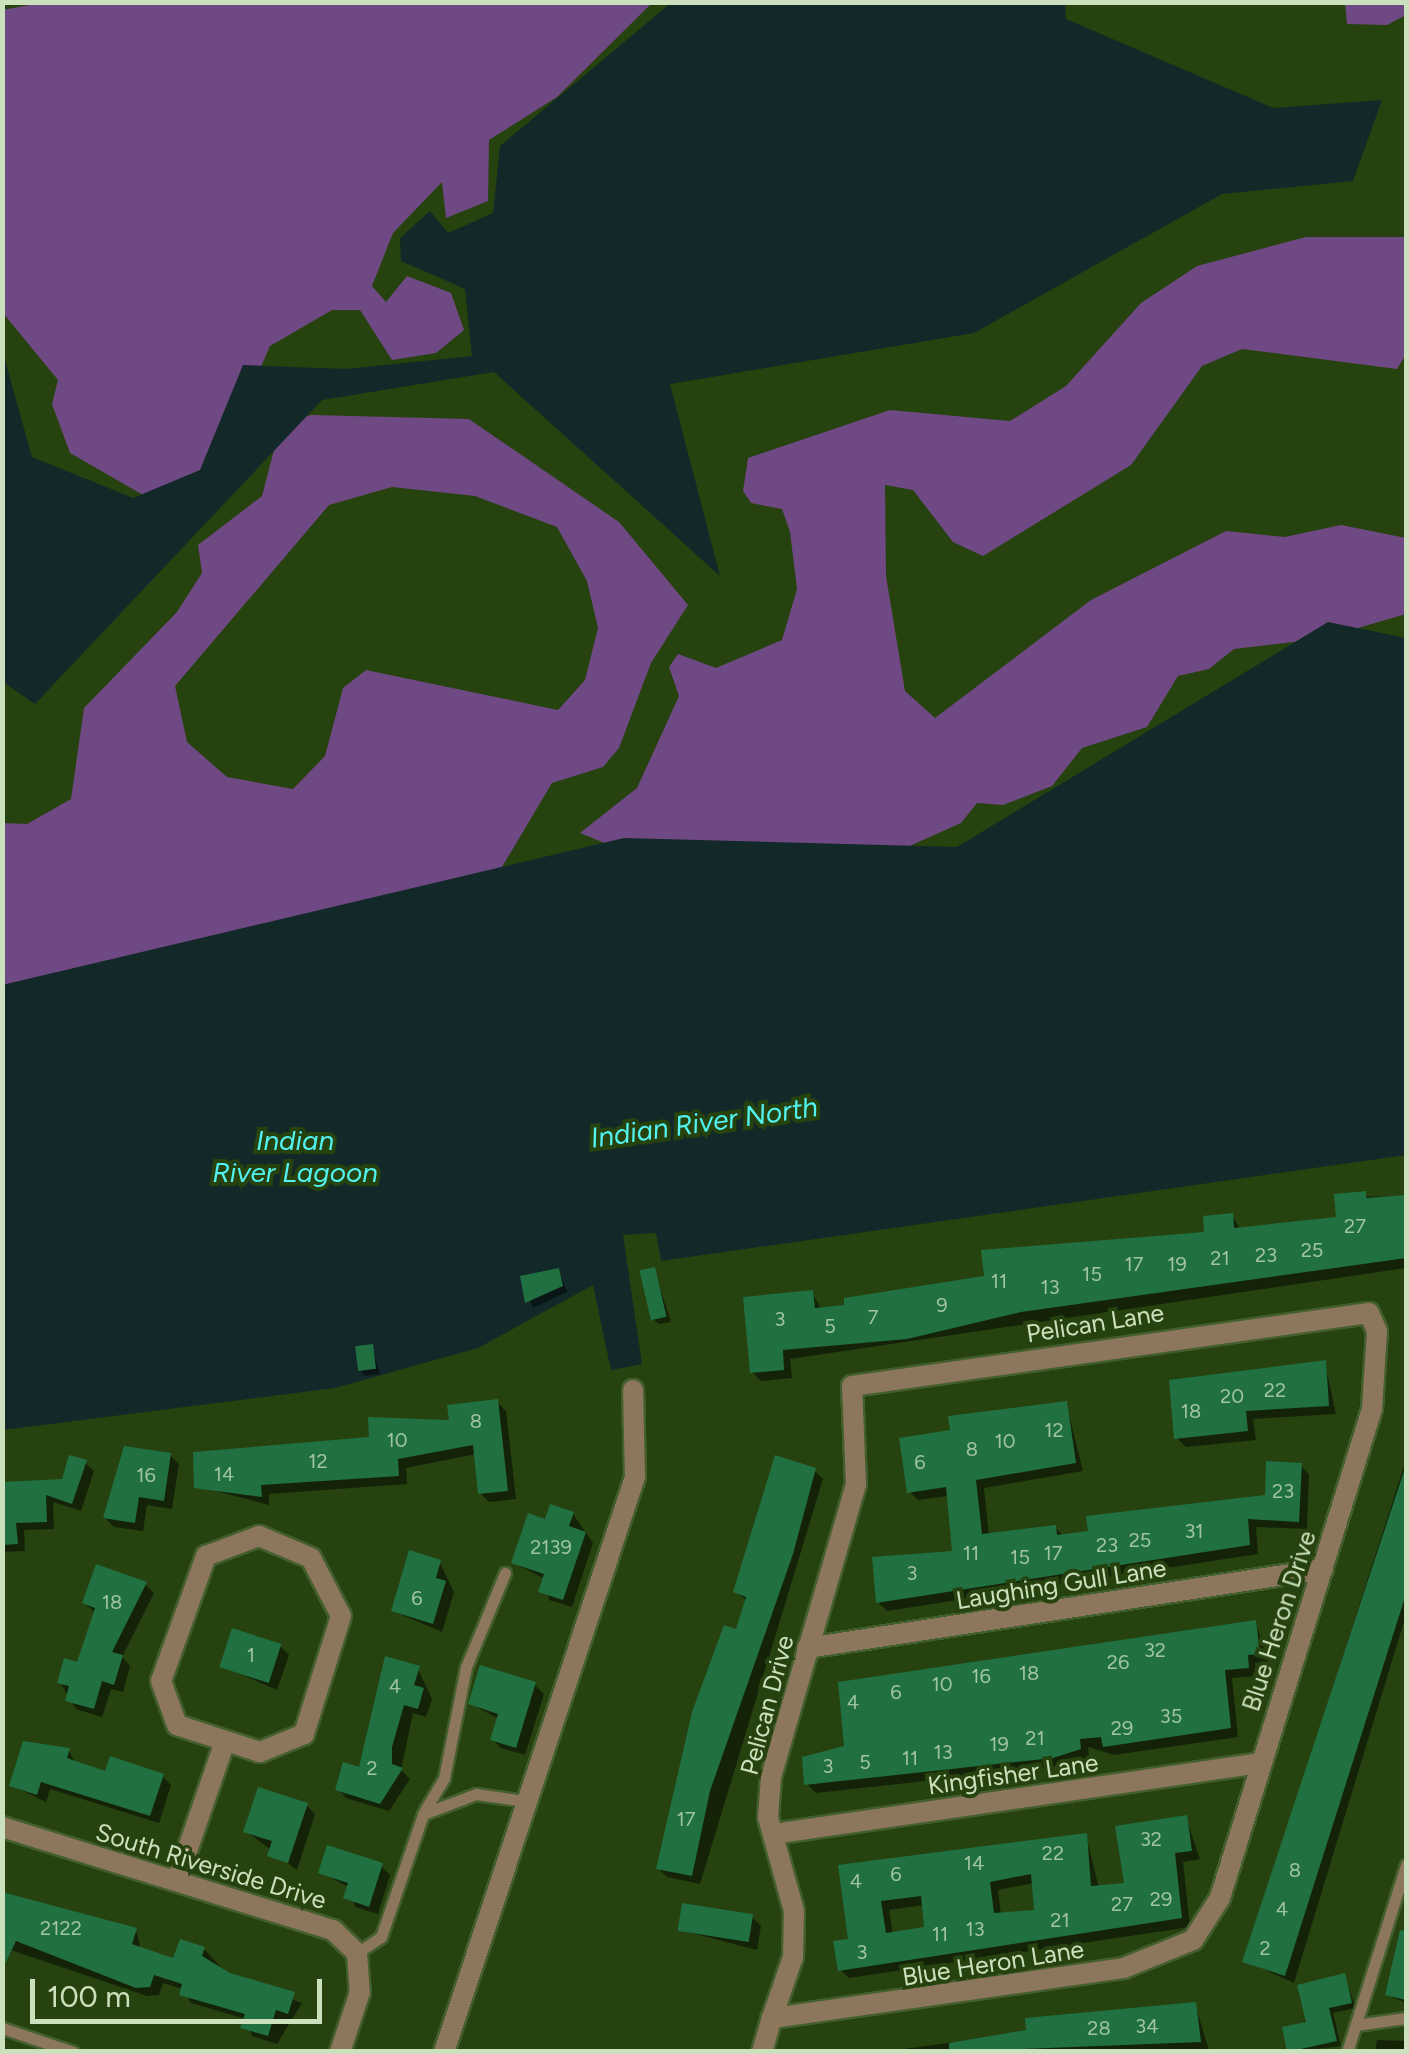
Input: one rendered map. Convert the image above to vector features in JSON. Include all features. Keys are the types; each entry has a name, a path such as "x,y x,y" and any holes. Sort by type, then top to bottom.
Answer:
{"street":[{"name":"Pelican Lane","path":"858,1430 852,1386 1346,1310 1369,1313 1377,1331"},
{"name":"Blue Heron Drive","path":"1208,1922 1372,1409 1377,1331"},
{"path":"444,2052 635,1478 632,1390"},
{"name":"Pelican Drive","path":"762,2052 793,1957 794,1911 774,1834 771,1777 856,1484 858,1430"},
{"path":"259,1536 311,1558 329,1578 338,1638 304,1734 278,1751 225,1740 176,1725 161,1681 206,1556 259,1536"},
{"name":"Laughing Gull Lane","path":"807,1648 1323,1570"},
{"path":"176,1880 225,1740"},
{"name":"Kingfisher Lane","path":"774,1834 1260,1763"},
{"name":"South Riverside Drive","path":"2,1827 333,1930 357,1954"},
{"name":"Blue Heron Lane","path":"772,2018 1150,1962 1208,1922"},
{"path":"340,2052 360,1992 357,1954"}],"lane":[{"path":"357,1954 381,1937 422,1814 444,1778 466,1667 505,1573"},
{"path":"422,1814 464,1795 525,1801"},
{"path":"1348,2052 1406,1864"},
{"path":"1356,2025 1406,2018"},
{"path":"2,2028 73,2052"},
{"path":"28,2052 32,2038"}],"shaded area":[{"path":"46,2 652,3 557,97 489,140 488,201 446,218 442,182 393,233 372,286 386,302 407,276 451,293 464,330 436,353 392,360 360,310 332,310 270,346 218,466 150,499 70,453 52,404 58,380 3,313 2,10"},
{"path":"1345,3 1406,3 1406,15 1387,25 1347,24"},
{"path":"1306,237 1406,237 1406,354 1397,369 1242,349 1202,366 1131,465 983,556 953,542 913,490 885,485 886,576 905,691 935,718 1091,600 1226,531 1285,537 1341,525 1406,538 1406,614 1320,639 1234,649 1209,669 1178,676 1147,727 1082,748 1052,786 1003,805 977,803 961,823 905,848 612,846 580,833 637,788 679,696 669,667 678,654 716,668 782,640 797,589 790,532 782,509 751,503 743,491 748,458 890,410 1010,421 1066,386 1141,303 1197,266"},
{"path":"312,415 469,419 619,522 688,605 651,663 619,748 603,767 552,783 499,872 3,1010 3,823 27,824 71,799 84,708 177,612 202,573 198,545 262,496 274,450 298,418","holes":["392,487 475,496 557,527 587,581 598,628 585,680 558,710 366,670 343,688 325,756 293,789 227,777 187,742 175,686 329,505"]}],"water":[{"path":"672,2 1065,3 1066,19 1273,108 1382,100 1353,181 1222,194 974,333 670,384 720,576 494,372 322,400 35,704 3,682 3,353 32,457 133,498 200,470 243,365 346,369 472,356 465,289 401,261 400,238 430,211 448,233 493,213 500,146"},
{"name":"Indian River Lagoon","path":"1328,622 1406,638 1406,1155 661,1261 656,1233 623,1235 642,1364 611,1370 593,1285 478,1348 335,1388 3,1430 2,985 624,838 957,847"}],"building":[{"path":"1366,1191 1366,1198 1406,1195 1406,1258 1021,1312 907,1339 783,1350 784,1370 750,1373 743,1297 813,1290 815,1308 844,1305 844,1298 984,1276 981,1250 1204,1232 1203,1216 1233,1213 1234,1228 1336,1217 1334,1194"},
{"path":"655,1267 666,1317 651,1320 639,1271"},
{"path":"559,1268 563,1286 525,1303 520,1276"},
{"path":"373,1344 376,1369 358,1371 355,1346"},
{"path":"1326,1360 1329,1406 1246,1411 1248,1431 1174,1439 1169,1380"},
{"path":"498,1399 508,1491 478,1494 473,1445 398,1459 399,1476 261,1485 262,1497 194,1488 193,1452 369,1437 368,1417 449,1420 447,1405"},
{"path":"1067,1401 1076,1463 976,1480 982,1534 1056,1525 1057,1535 1088,1531 1086,1516 1265,1495 1266,1461 1302,1463 1299,1522 1248,1519 1250,1545 876,1603 872,1557 952,1551 946,1487 907,1493 899,1438 950,1430 948,1416"},
{"path":"124,1446 171,1453 164,1501 139,1497 135,1523 103,1518"},
{"path":"69,1455 87,1460 72,1504 46,1495 47,1522 16,1523 18,1544 2,1545 2,1482 62,1479"},
{"path":"775,1455 816,1468 793,1554 710,1791 692,1876 656,1869 692,1712 724,1625 736,1629 746,1597 733,1592"},
{"path":"1406,1465 1406,1594 1285,1976 1242,1962"},
{"path":"550,1504 574,1512 569,1526 586,1532 563,1600 538,1592 544,1574 511,1563 528,1513 545,1519"},
{"path":"409,1550 441,1560 436,1578 446,1581 433,1624 391,1611"},
{"path":"96,1564 147,1582 112,1652 123,1655 114,1685 102,1681 94,1709 65,1701 69,1686 57,1683 64,1658 77,1662 95,1608 82,1603"},
{"path":"1256,1620 1260,1654 1248,1655 1249,1668 1225,1670 1231,1728 1103,1747 1101,1737 1080,1739 1081,1749 1053,1758 804,1785 802,1757 844,1746 838,1682"},
{"path":"232,1628 281,1644 269,1683 219,1667"},
{"path":"385,1656 420,1666 414,1685 424,1688 418,1709 404,1705 392,1747 392,1764 403,1768 380,1804 335,1790 343,1762 359,1767"},
{"path":"480,1665 536,1682 516,1748 490,1740 498,1714 468,1704"},
{"path":"23,1741 70,1748 67,1758 105,1771 110,1756 164,1774 150,1816 41,1782 37,1795 9,1786"},
{"path":"258,1787 308,1803 288,1863 267,1856 272,1841 243,1832"},
{"path":"1187,1815 1192,1851 1175,1853 1182,1918 838,1971 833,1941 848,1939 838,1865 1087,1833 1091,1886 1124,1883 1115,1826","holes":["1031,1874 1034,1910 994,1913 990,1882","921,1896 924,1927 886,1933 881,1901"]},
{"path":"327,1845 383,1863 369,1907 343,1898 348,1883 318,1873"},
{"path":"2,1892 137,1928 132,1944 173,1958 180,1939 205,1947 202,1956 230,1973 295,1992 288,2014 276,2010 268,2036 240,2028 245,2014 179,1995 182,1984 154,1975 150,1987 136,1988 16,1941 2,1970"},
{"path":"682,1903 753,1914 749,1942 678,1931"},
{"path":"1400,1930 1406,1931 1406,2000 1385,1995"},
{"path":"1345,1973 1352,2003 1329,2008 1337,2041 1287,2052 1282,2027 1306,2022 1297,1985"},
{"path":"1196,2002 1201,2042 949,2052 949,2043 1026,2030 1025,2018"}],"water label":[{"name":"Indian River North","path":"704,1122"}]}
